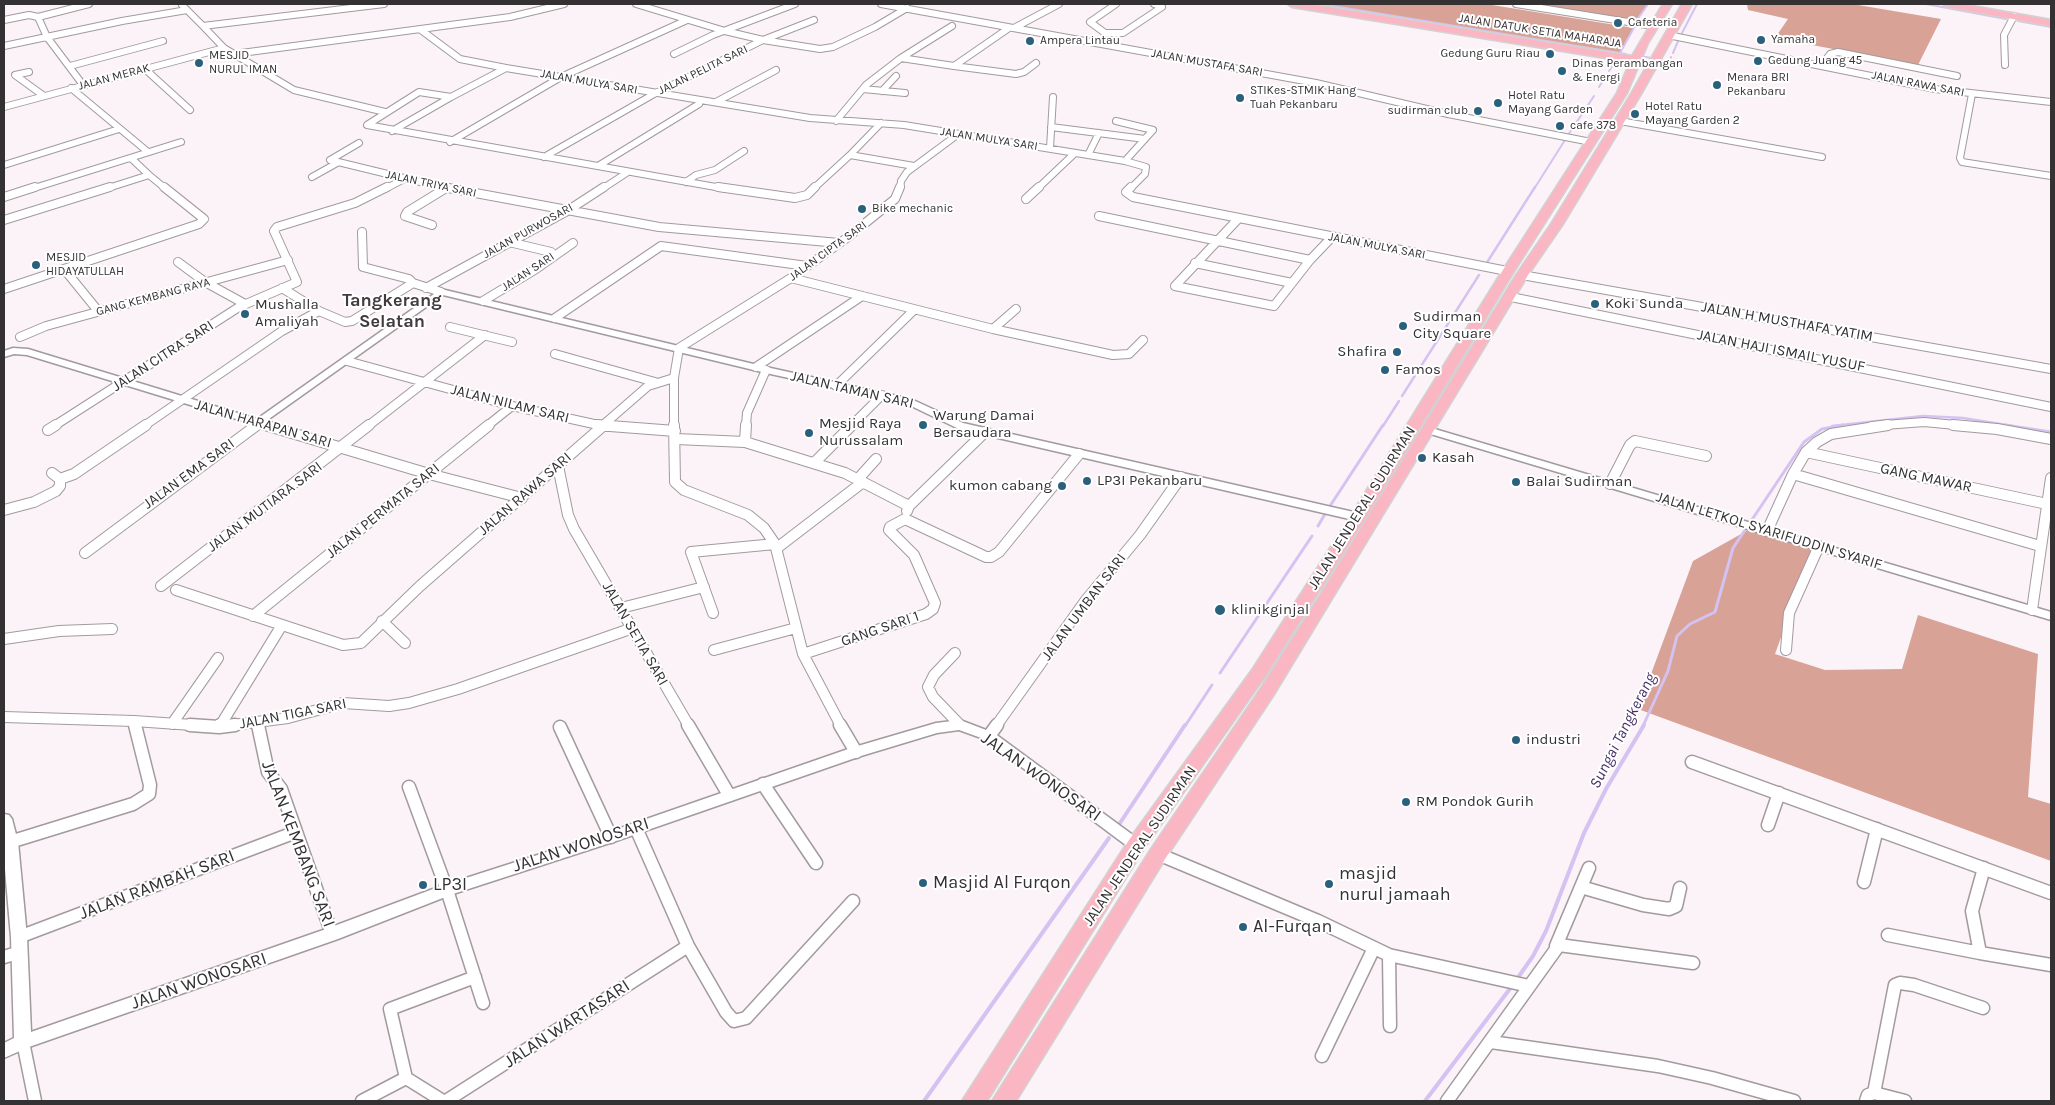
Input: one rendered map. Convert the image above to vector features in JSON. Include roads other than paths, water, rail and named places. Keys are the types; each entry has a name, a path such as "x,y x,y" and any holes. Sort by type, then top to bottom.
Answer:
{"main road":[{"name":"JALAN DATUK SETIA MAHARAJA","path":"1292,4 1326,5 1636,60"},
{"name":"JALAN JENDERAL SUDIRMAN","path":"1549,223 1591,142 1622,93 1653,26 1668,4"},
{"path":"1684,8 1692,4"},
{"path":"1947,4 2051,23"},
{"path":"1969,4 2051,19"},
{"name":"JALAN JENDERAL SUDIRMAN","path":"974,1101 1006,1055 1136,846 1258,674 1515,273 1620,121 1684,8"},
{"name":"JALAN JENDERAL SUDIRMAN","path":"1004,1101 1158,854 1267,692 1511,297 1515,273"}],"street":[{"path":"4,20 29,15 38,17 89,4"},
{"path":"182,4 224,48 294,90 385,112"},
{"path":"203,26 384,4"},
{"path":"234,54 421,30 531,13 564,4"},
{"path":"636,4 725,31 763,40 820,49 829,48 880,24 903,6"},
{"path":"674,54 725,31 795,4"},
{"name":"JALAN MUSTAFA SARI","path":"881,4 903,6 1011,28 1316,83 1448,114 1591,142"},
{"path":"954,66 1011,28 1059,4"},
{"path":"1105,33 1090,20 1116,4"},
{"path":"1089,42 1105,33 1127,32 1162,7 1154,4"},
{"path":"1516,4 1653,26"},
{"path":"4,46 187,10"},
{"path":"2005,65 2004,35 2014,16"},
{"path":"38,17 47,37 82,85"},
{"path":"450,142 562,77 687,20"},
{"name":"JALAN PELITA SARI","path":"544,157 654,94 763,40 814,20"},
{"path":"836,121 863,89 901,58 952,26"},
{"name":"JALAN MULYA SARI","path":"421,30 460,59 506,68 654,94 836,121 882,124 1050,148 1125,161 1146,167 1146,170 1126,192 1129,196 1515,273"},
{"name":"JALAN RAWA SARI","path":"1668,35 1920,86 1972,94 2051,102"},
{"path":"70,66 163,41"},
{"name":"JALAN MERAK","path":"4,107 224,48"},
{"path":"1822,65 1830,54 1838,52 1957,76"},
{"path":"901,58 1016,74 1024,72 1036,63"},
{"path":"392,131 506,68"},
{"path":"144,69 190,110"},
{"path":"716,102 776,70"},
{"path":"29,72 15,75 44,96"},
{"path":"882,91 896,76"},
{"path":"71,88 148,152"},
{"path":"863,89 905,93"},
{"path":"451,97 419,92 367,125 450,142 686,182 801,198 807,195 882,124"},
{"path":"1972,94 1960,158 1962,162 2051,176"},
{"path":"1050,148 1053,98"},
{"path":"598,166 699,104"},
{"path":"1116,121 1152,128 1152,133 1125,161"},
{"path":"1620,121 1822,156"},
{"path":"1051,127 1146,140"},
{"path":"4,165 119,129"},
{"path":"1088,155 1100,133"},
{"name":"JALAN CIPTA SARI","path":"679,348 791,278 839,243 895,199 899,192 900,181 914,166 957,135"},
{"path":"4,197 181,142"},
{"path":"337,163 330,159 358,143"},
{"path":"686,182 703,172 715,170 744,151"},
{"path":"1026,199 1075,153"},
{"path":"850,155 914,166"},
{"path":"4,289 203,222 202,216 149,175 131,158"},
{"path":"312,177 337,163"},
{"name":"JALAN TRIYA SARI","path":"337,163 446,188 659,227 839,243"},
{"name":"JALAN PURWOSARI","path":"426,288 566,211 628,172"},
{"path":"4,220 149,175"},
{"path":"288,260 274,231 277,228 355,203 404,179"},
{"path":"432,225 405,216 407,212 446,188"},
{"path":"1099,216 1310,260"},
{"path":"1238,219 1216,240 1175,286 1274,306 1310,260 1332,237"},
{"name":"JALAN TAMAN SARI","path":"362,232 363,267 409,279 413,283 426,288 761,369 911,402 947,422 985,432 1358,517"},
{"name":"JALAN SARI","path":"509,242 551,252"},
{"name":"JALAN SARI","path":"483,301 573,243"},
{"path":"555,318 661,246 807,266"},
{"name":"JALAN CITRA SARI","path":"48,430 245,304 295,284 298,280 288,260"},
{"name":"GANG KEMBANG RAYA","path":"20,337 46,326 288,260"},
{"path":"178,262 205,282 245,304"},
{"path":"1195,263 1292,282"},
{"path":"64,269 99,312"},
{"name":"JALAN H MUSTHAFA YATIM","path":"1515,273 2051,369"},
{"path":"791,278 992,329 1113,355 1129,354 1143,340"},
{"path":"282,288 319,311 340,321 352,321 413,283"},
{"name":"JALAN EMA SARI","path":"85,553 259,422 441,292"},
{"path":"745,442 746,413 761,369 862,296"},
{"name":"JALAN HAJI ISMAIL YUSUF","path":"1511,297 2051,407"},
{"path":"992,329 1016,309"},
{"path":"836,386 914,310"},
{"path":"4,510 34,502 56,491 60,486 56,476 74,474 282,331 319,311"},
{"path":"450,327 512,342"},
{"name":"JALAN MUTIARA SARI","path":"161,586 343,448 485,335"},
{"path":"679,348 674,378 676,435 674,477 678,485 684,490 748,516 764,528 776,546 803,654 827,703 856,752"},
{"name":"JALAN HARAPAN SARI","path":"4,354 13,351 28,352 429,474 522,498"},
{"path":"555,354 655,382"},
{"name":"JALAN NILAM SARI","path":"347,360 512,406 603,426 745,442 814,463 860,481 909,506"},
{"name":"JALAN RAWA SARI","path":"282,625 343,645 361,642 382,621 648,386 655,382 674,378"},
{"path":"814,463 882,395"},
{"name":"JALAN PERMATA SARI","path":"253,616 512,406"},
{"path":"1764,530 1806,452 1817,442 1832,434 1906,422 1953,424 2051,439"},
{"name":"JALAN LETKOL SYARIFUDDIN SYARIF","path":"1428,430 2051,616"},
{"path":"985,432 909,506 905,519 986,558 999,552 1079,454"},
{"path":"1610,484 1630,445 1634,441 1652,443 1706,456"},
{"name":"GANG MAWAR","path":"1806,452 2047,504"},
{"path":"712,613 691,552 776,546 860,481 876,459"},
{"name":"JALAN SETIA SARI","path":"558,466 568,515 574,530 621,608 630,629 730,795"},
{"path":"1793,474 2040,546"},
{"name":"JALAN UMBAN SARI","path":"989,736 1086,600 1140,534 1180,477"},
{"path":"2032,610 2051,478"},
{"name":"GANG SARI 1","path":"803,654 926,614 932,609 935,603 914,555 889,530 890,527 905,519"},
{"path":"1786,650 1789,613 1819,546"},
{"path":"621,608 704,587"},
{"path":"176,590 282,625 219,727"},
{"path":"382,621 405,643"},
{"path":"714,650 796,628"},
{"path":"4,639 59,630 112,629"},
{"name":"JALAN TIGA SARI","path":"4,717 134,720 219,727 288,718 333,705 351,703 389,706 409,703 458,689 630,629"},
{"path":"955,653 934,675 928,687 933,697 960,724"},
{"path":"172,724 218,658"},
{"path":"8,850 133,804 148,794 151,790 134,720"},
{"name":"JALAN KEMBANG SARI","path":"258,723 268,772 281,789 332,934"},
{"name":"JALAN WONOSARI","path":"4,1051 23,1042 332,934 447,890 611,837 856,752 936,728 960,724 989,736 1136,846"},
{"path":"560,727 611,837"},
{"path":"1692,762 2051,893"},
{"path":"763,784 816,863"},
{"path":"409,787 447,890 483,1003"},
{"path":"1768,825 1778,793"},
{"path":"4,820 19,945 23,1042 35,1101"},
{"path":"636,828 688,946 729,1017 734,1021 744,1020 853,901"},
{"path":"1864,882 1877,829"},
{"name":"JALAN RAMBAH SARI","path":"4,957 19,945 296,832"},
{"path":"1158,854 1318,921 1389,955 1495,977 1528,986"},
{"path":"1447,1101 1491,1042 1556,946 1589,868"},
{"path":"1980,953 1972,911 1984,868"},
{"path":"1581,887 1643,905 1669,909 1676,906 1680,888"},
{"path":"1888,935 2051,965"},
{"path":"1556,946 1562,944 1693,963"},
{"name":"JALAN WARTASARI","path":"444,1101 688,946"},
{"path":"1322,1056 1374,948"},
{"path":"1389,955 1390,1026"},
{"path":"444,1101 406,1078 390,1009 474,977"},
{"path":"1905,1101 1870,1097 1895,985 1900,982 1914,985 1983,1008"},
{"path":"1491,1042 1658,1066 1712,1078 1794,1101"},
{"path":"362,1101 406,1078"}],"waterway":[{"path":"1321,4 1626,54"},
{"path":"1637,20 1648,4"},
{"path":"1681,35 1697,4"},
{"path":"1926,4 2006,19"},
{"path":"2018,21 2051,27"},
{"path":"1620,53 1636,24"},
{"path":"1673,53 1679,39"},
{"path":"1640,56 1651,58"},
{"path":"1659,60 1669,62 1671,57"},
{"path":"1609,71 1617,59"},
{"path":"1599,87 1607,74"},
{"path":"1568,135 1594,96"},
{"path":"1534,189 1565,140"},
{"path":"1486,264 1535,187"},
{"path":"1402,396 1479,275"},
{"path":"1383,426 1399,401"},
{"name":"Sungai Tangkerang","path":"1832,426 1923,416 1963,418 2013,426"},
{"path":"1330,506 1383,425"},
{"name":"Sungai Tangkerang","path":"1643,726 1668,671 1677,636 1690,624 1715,612 1733,548 1804,442 1822,429 1843,425"},
{"name":"Sungai Tangkerang","path":"2005,425 2051,432"},
{"path":"1318,526 1325,514"},
{"path":"1220,673 1312,536"},
{"path":"1185,726 1212,685"},
{"path":"1120,823 1185,725"},
{"name":"Sungai Tangkerang","path":"1517,979 1533,956 1546,931 1584,833 1606,789 1644,725"},
{"path":"924,1101 1109,838"},
{"name":"Sungai Tangkerang","path":"1425,1101 1512,986"}],"place":[{"name":"Cafeteria","path":"1618,23"},
{"name":"Yamaha","path":"1761,40"},
{"name":"Ampera Lintau","path":"1030,41"},
{"name":"Gedung Guru Riau","path":"1550,54"},
{"name":"Gedung Juang 45","path":"1758,61"},
{"name":"MESJID NURUL IMAN","path":"199,63"},
{"name":"Dinas Perambangan & Energi","path":"1562,71"},
{"name":"Menara BRI Pekanbaru","path":"1717,85"},
{"name":"STIKes-STMIK Hang Tuah Pekanbaru","path":"1240,98"},
{"name":"Hotel Ratu Mayang Garden","path":"1498,103"},
{"name":"sudirman club","path":"1478,111"},
{"name":"Hotel Ratu Mayang Garden 2","path":"1635,114"},
{"name":"cafe 378","path":"1560,126"},
{"name":"Bike mechanic","path":"862,209"},
{"name":"MESJID HIDAYATULLAH","path":"36,265"},
{"name":"Koki Sunda","path":"1595,304"},
{"name":"Mushalla Amaliyah","path":"245,314"},
{"name":"Sudirman City Square","path":"1403,326"},
{"name":"Shafira","path":"1397,352"},
{"name":"Famos","path":"1385,370"},
{"name":"Warung Damai Bersaudara","path":"923,425"},
{"name":"Mesjid Raya Nurussalam","path":"809,433"},
{"name":"Kasah","path":"1422,458"},
{"name":"LP3I Pekanbaru","path":"1087,481"},
{"name":"Balai Sudirman","path":"1516,482"},
{"name":"kumon cabang","path":"1062,486"},
{"name":"klinikginjal","path":"1220,610"},
{"name":"industri","path":"1516,740"},
{"name":"RM Pondok Gurih","path":"1406,802"},
{"name":"Masjid Al Furqon","path":"923,883"},
{"name":"masjid nurul jamaah","path":"1329,884"},
{"name":"LP3I","path":"423,885"},
{"name":"Al-Furqan","path":"1243,927"}],"district":[{"name":"Tangkerang Selatan","path":"392,311"}]}
